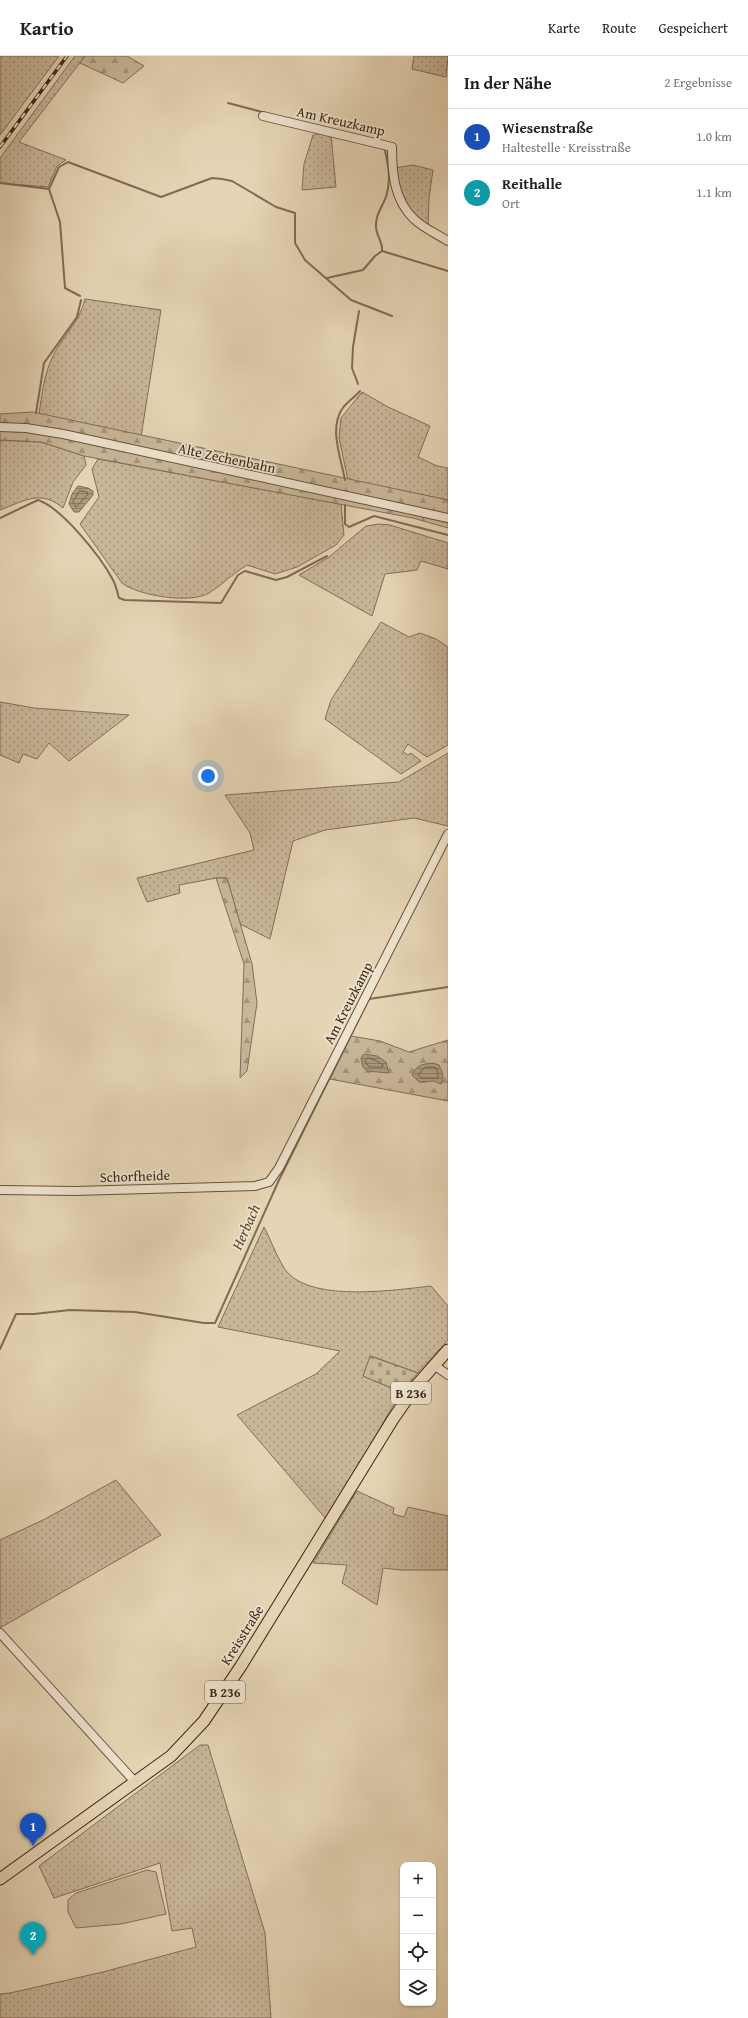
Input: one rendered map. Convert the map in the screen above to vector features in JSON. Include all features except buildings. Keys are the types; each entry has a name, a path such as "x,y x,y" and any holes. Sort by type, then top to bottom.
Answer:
{"main road":[{"name":"Kreisstraße","path":"0,1879 135,1782 184,1743 204,1721 224,1693 393,1419 412,1392 448,1350"}],"street":[{"name":"Am Kreuzkamp","path":"263,116 392,147 395,188 402,202 414,220 448,241"},
{"name":"Alte Zechenbahn","path":"0,427 26,428 63,434 448,518"},
{"name":"Am Kreuzkamp","path":"269,1182 279,1168 448,834"},
{"name":"Schorfheide","path":"0,1190 75,1191 255,1186 269,1182"},
{"path":"434,1365 448,1375"},
{"path":"0,1633 135,1782"}],"green space":[{"path":"0,56 59,56 0,135"},
{"path":"75,56 85,56 19,142 66,160 57,166 48,187 0,183 0,158"},
{"path":"85,56 127,56 144,66 123,83 80,63"},
{"path":"414,56 448,56 446,77 412,69"},
{"path":"320,133 331,135 336,187 302,190 304,164 313,135"},
{"path":"413,165 433,170 429,198 428,226 414,214 405,201 395,168"},
{"path":"85,299 161,310 141,437 39,414 47,370 57,349 79,316"},
{"path":"362,392 388,407 430,426 418,457 437,466 448,468 448,500 348,480 339,438 341,418"},
{"path":"33,412 448,500 448,528 413,518 84,456 41,442 0,440 0,414"},
{"path":"0,440 41,442 84,456 86,465 73,482 63,508 55,502 47,499 32,498 0,510"},
{"path":"98,459 341,504 344,535 336,545 297,567 275,574 247,565 214,590 201,596 178,598 140,592 122,583 80,524 99,497 92,469"},
{"path":"379,524 390,525 448,543 448,569 421,561 417,570 385,574 372,616 299,575 329,557 366,526"},
{"path":"381,622 409,637 420,633 436,639 448,647 448,745 427,757 408,744 403,752 408,755 411,753 421,761 401,774 325,719 331,700"},
{"path":"0,702 34,708 129,715 69,761 49,743 37,759 23,754 19,763 0,755"},
{"path":"448,753 448,826 414,818 325,830 293,841 270,939 240,924 227,878 216,878 179,885 180,893 147,902 137,878 254,850 250,833 225,795 399,782"},
{"path":"216,878 227,878 252,964 257,1003 247,1071 240,1078 244,964"},
{"path":"351,1036 380,1041 409,1052 448,1040 448,1101 330,1079"},
{"path":"264,1227 278,1258 285,1269 300,1282 317,1288 356,1292 397,1290 431,1286 448,1306 448,1340 418,1373 371,1356 363,1376 401,1392 327,1520 237,1415 316,1374 340,1351 218,1327"},
{"path":"370,1356 418,1373 401,1392 363,1376"},
{"path":"116,1480 161,1535 0,1628 0,1540 45,1519"},
{"path":"357,1491 394,1508 393,1514 404,1517 408,1507 448,1516 448,1570 400,1570 383,1568 377,1605 342,1583 347,1565 313,1563"},
{"path":"200,1745 208,1745 265,1933 271,2018 0,2018 0,1994 103,1972 196,1947 192,1928 172,1931 160,1863 54,1898 39,1866"},
{"path":"147,1870 156,1872 166,1914 121,1924 76,1928 68,1912 68,1900 76,1893"}],"water":[{"path":"78,486 88,488 93,491 93,495 79,512 74,512 69,504 72,494"},
{"path":"364,1054 377,1056 386,1062 389,1073 367,1071 363,1067 361,1058"},
{"path":"433,1063 439,1065 441,1070 443,1077 441,1084 434,1081 419,1082 412,1075 420,1066"}],"waterway":[{"path":"228,103 266,113"},
{"path":"385,151 389,185 376,223 376,230 382,251 448,271"},
{"path":"49,189 59,167 68,162 161,197 212,178 232,181 276,207 295,213 295,243 305,260 351,300 392,316"},
{"path":"0,183 49,189 60,222 65,288 80,296"},
{"path":"327,278 363,270 375,256 382,251"},
{"path":"36,413 44,363 77,317 81,300"},
{"path":"358,384 352,368 353,347 359,311"},
{"path":"345,480 337,444 336,425 342,409 360,391"},
{"path":"0,518 38,500 48,505 80,534 107,570 116,586 119,598 125,600 221,603 238,575 245,571 276,580 287,577 327,556"},
{"path":"345,505 345,524 349,527 374,516 448,535"},
{"name":"Herbach","path":"0,1349 16,1314 34,1314 70,1310 135,1312 204,1323 215,1323 279,1180 369,999 448,987"}],"railway":[{"path":"0,147 67,56"}],"place":[{"name":"Wiesenstraße","path":"33,1846"},
{"name":"Reithalle","path":"33,1955"}]}
